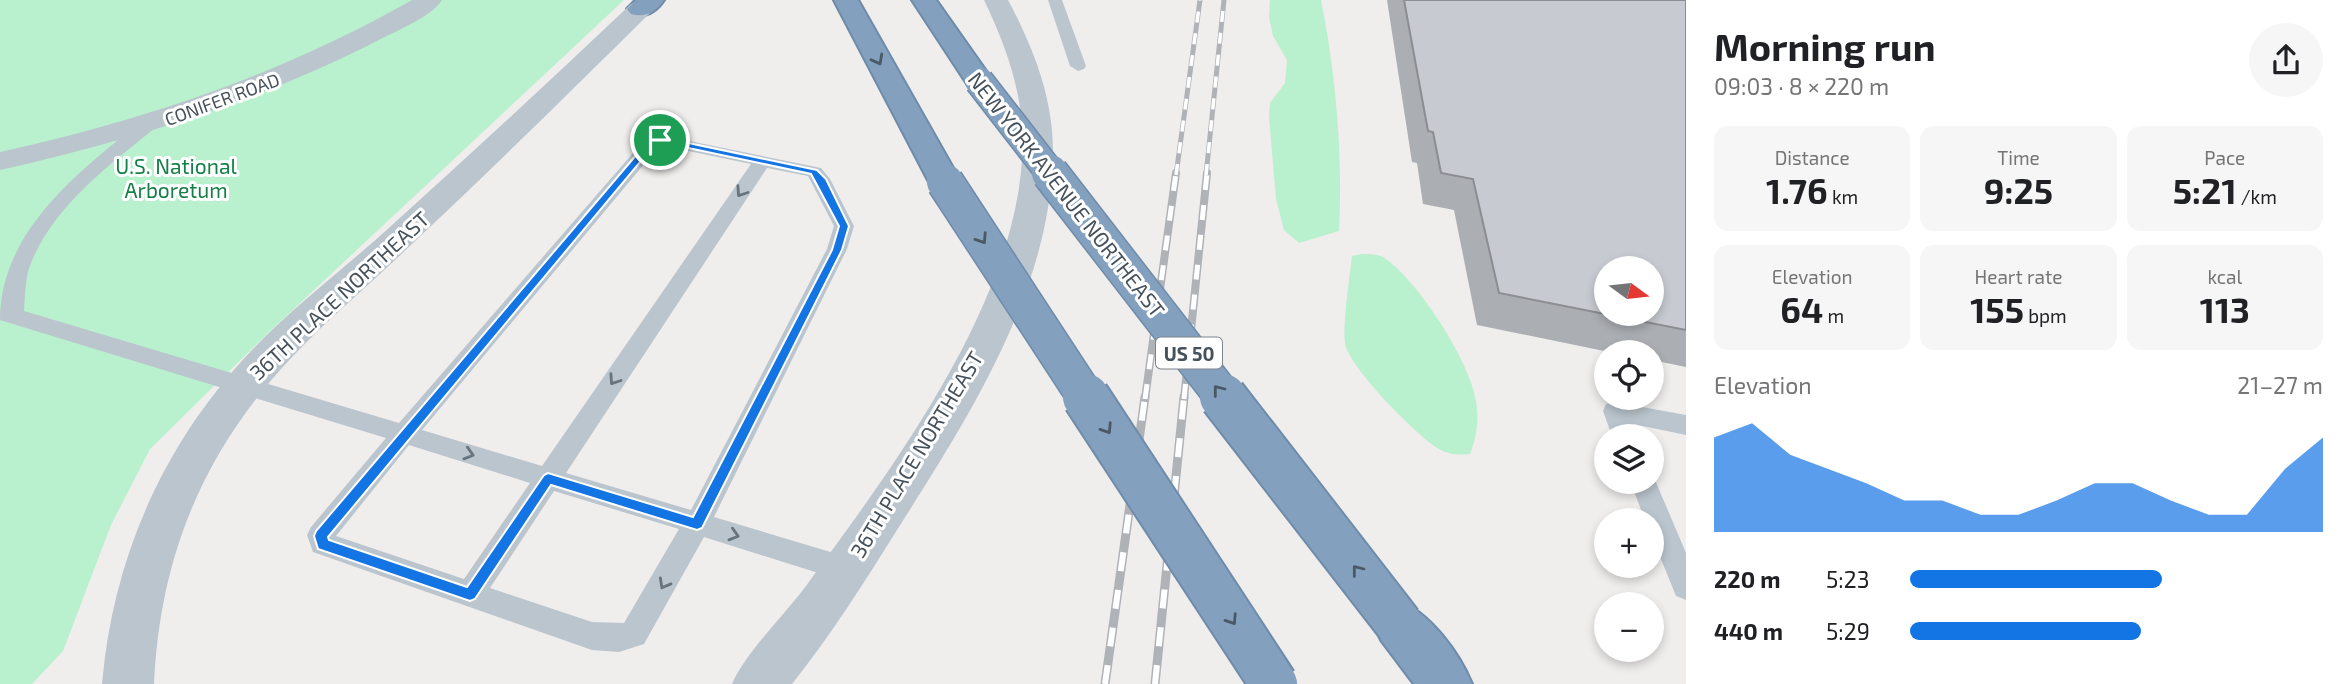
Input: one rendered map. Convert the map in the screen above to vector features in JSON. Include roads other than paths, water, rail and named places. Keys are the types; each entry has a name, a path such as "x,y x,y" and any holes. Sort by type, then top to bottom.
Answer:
{"highway":[{"path":"846,0 945,182 1274,684"},
{"name":"NEW YORK AVENUE NORTHEAST","path":"923,0 979,81 1446,684"}],"street":[{"name":"CONIFER ROAD","path":"0,161 149,124 212,105 295,72 366,37 430,0"},
{"name":"36TH PLACE NORTHEAST","path":"758,684 808,626 901,488 965,381 1006,290 1031,205 1037,170 1031,83 1018,40 996,0"},
{"name":"36TH PLACE NORTHEAST","path":"128,684 132,629 150,554 172,497 202,442 243,386 302,324 391,245 647,3"}],"lane":[{"path":"1055,0 1078,66"},
{"path":"149,124 88,173 42,225 18,269 6,314 847,569"},
{"path":"660,140 762,161 814,172 821,179 844,226 837,250 697,524 634,634 619,638 592,636 323,544 321,536 404,434 652,142 660,140"},
{"path":"470,594 762,161"},
{"path":"1620,424 1615,411 1686,425"},
{"path":"1648,494 1686,587"}],"railway":[{"path":"1176,175 1200,0"},
{"path":"1206,175 1224,0"},
{"path":"1145,399 1176,173"},
{"path":"1184,399 1207,173"},
{"path":"1105,684 1145,397"},
{"path":"1155,684 1184,397"}],"park label":[{"name":"U.S. National Arboretum","path":"176,177"}]}
